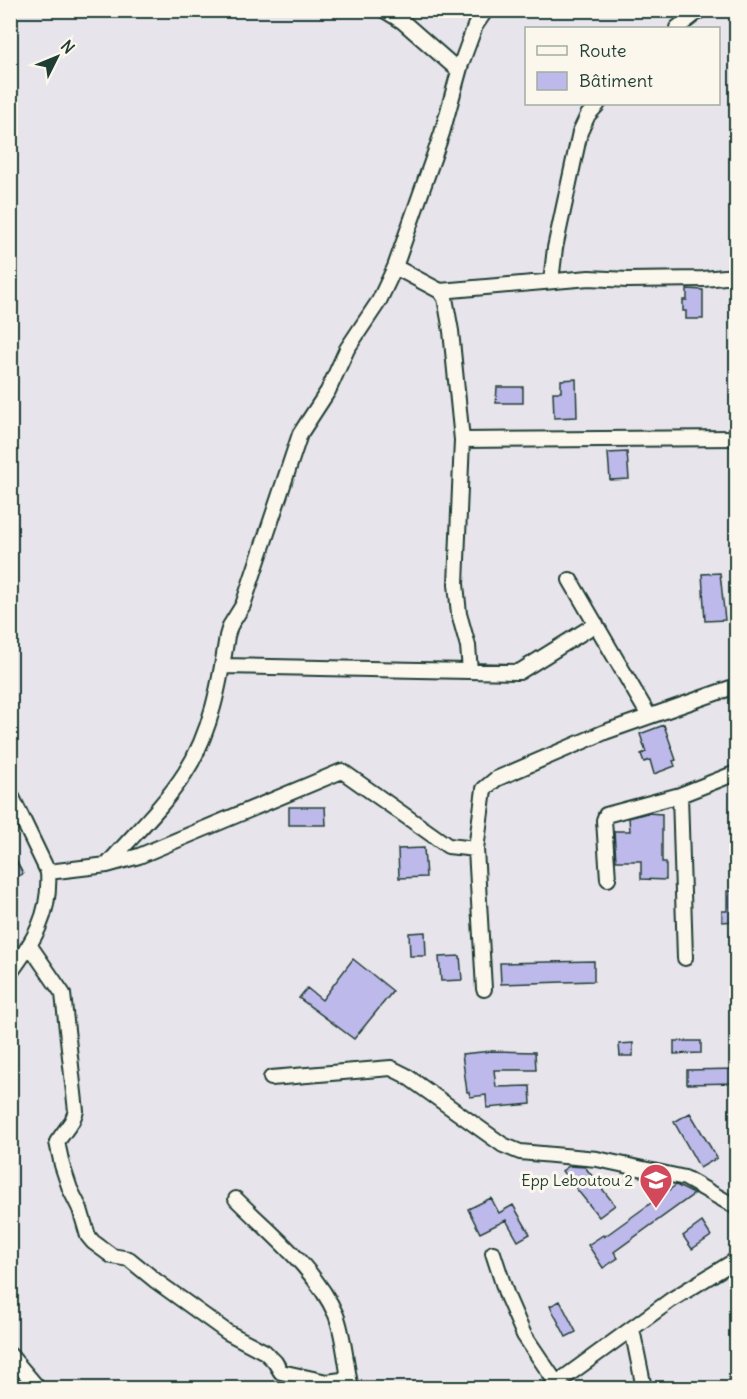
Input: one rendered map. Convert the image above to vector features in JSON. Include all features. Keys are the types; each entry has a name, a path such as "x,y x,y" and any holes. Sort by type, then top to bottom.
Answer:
{"street":[{"path":"384,10 402,21 459,71"},
{"path":"107,865 186,772 202,741 214,702 230,626 243,605 300,434 327,391 347,349 379,301 395,267 442,133 459,71 476,26 486,10"},
{"path":"678,27 700,10"},
{"path":"551,281 555,248 580,132 588,115 597,105"},
{"path":"395,267 440,291 445,298 451,331 462,440 456,584 459,614 468,646 470,671"},
{"path":"440,291 588,278 703,279 736,276"},
{"path":"462,440 736,438"},
{"path":"570,580 650,716"},
{"path":"222,666 519,672 596,624"},
{"path":"483,989 476,849 484,789 496,779 605,732 736,686"},
{"path":"48,872 107,865 139,856 342,771 448,846 476,849"},
{"path":"608,879 604,820 606,815 680,795 736,773"},
{"path":"10,794 48,872 49,886 37,935 10,973"},
{"path":"680,795 685,958"},
{"path":"30,946 63,994 76,1111 72,1121 57,1142 67,1180 80,1209 88,1236 105,1252 112,1256 124,1257 139,1266 156,1281 227,1332 265,1352 281,1372 327,1382 350,1384 337,1317 323,1290 308,1271 236,1199"},
{"path":"271,1078 391,1068 405,1075 503,1145 520,1152 597,1159 685,1178 736,1207"},
{"path":"493,1253 507,1296 524,1335 554,1386 671,1300 736,1260"},
{"path":"632,1329 644,1389"},
{"path":"10,1355 38,1389"}],"building":[{"path":"687,289 703,290 703,319 686,319 683,300 687,300"},
{"path":"576,379 577,417 554,418 553,392 561,392 561,380"},
{"path":"497,387 523,387 523,403 496,403"},
{"path":"627,452 629,479 610,480 608,453"},
{"path":"720,573 725,620 705,621 702,574"},
{"path":"664,725 676,760 673,761 675,766 654,774 650,760 644,762 641,754 646,752 640,734"},
{"path":"289,807 325,807 326,825 289,825"},
{"path":"647,813 662,814 662,862 666,862 666,880 641,879 641,861 616,861 614,831 630,831 629,818"},
{"path":"424,848 426,877 399,878 398,849"},
{"path":"10,849 23,874 10,880"},
{"path":"727,891 736,891 736,921 722,922 722,911 727,911"},
{"path":"425,932 426,956 410,956 409,933"},
{"path":"460,956 462,980 441,981 439,957"},
{"path":"353,959 393,991 354,1039 299,998 307,988 322,1000"},
{"path":"594,961 594,981 501,984 500,963"},
{"path":"674,1041 701,1041 701,1053 674,1054"},
{"path":"633,1043 633,1056 620,1056 619,1044"},
{"path":"492,1051 535,1052 536,1070 494,1070 496,1087 530,1086 531,1104 487,1108 486,1095 470,1097 467,1092 462,1054"},
{"path":"735,1069 735,1083 687,1084 687,1070"},
{"path":"690,1113 717,1158 700,1168 674,1122"},
{"path":"569,1166 585,1167 615,1205 599,1217 562,1171"},
{"path":"676,1185 694,1194 614,1252 618,1258 603,1268 588,1245 603,1235 604,1237"},
{"path":"491,1198 499,1213 513,1205 530,1234 518,1241 506,1220 480,1233 468,1209"},
{"path":"702,1222 711,1236 692,1249 683,1236"},
{"path":"560,1301 576,1332 566,1337 550,1306"}],"place":[{"name":"Epp Leboutou 2","path":"656,1209"}]}
